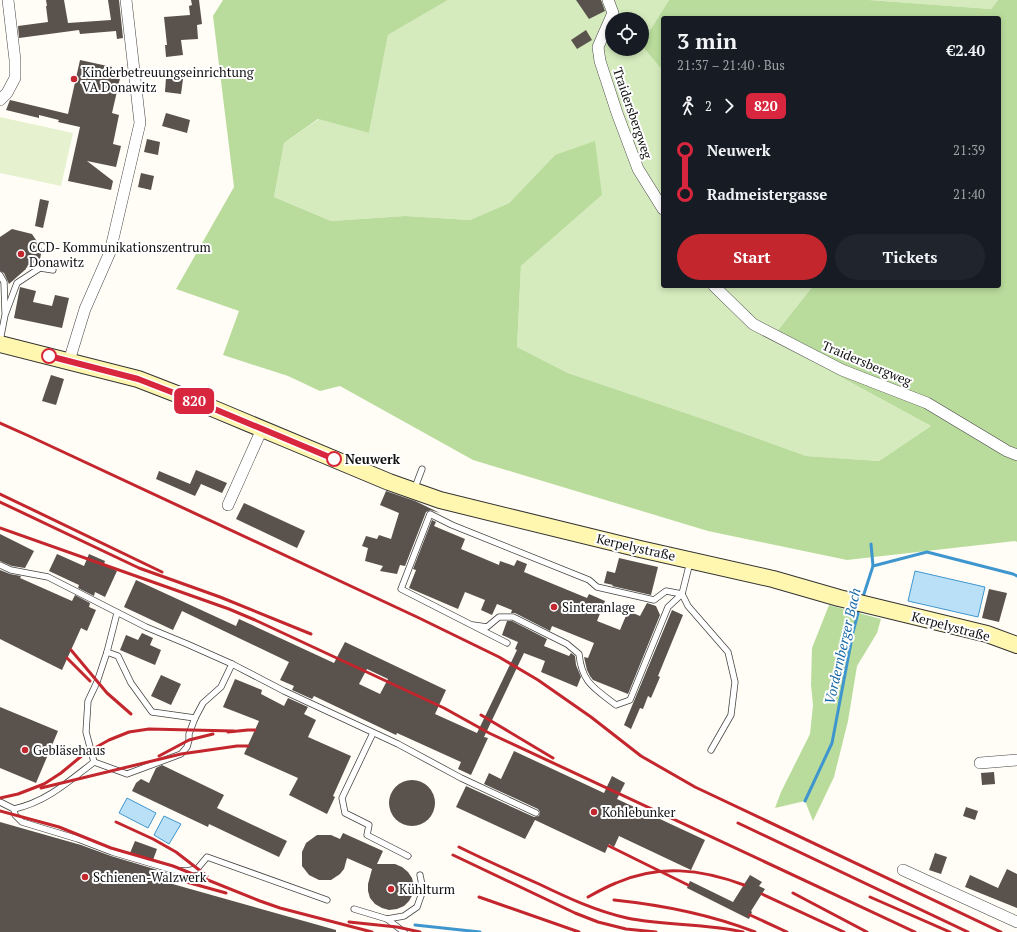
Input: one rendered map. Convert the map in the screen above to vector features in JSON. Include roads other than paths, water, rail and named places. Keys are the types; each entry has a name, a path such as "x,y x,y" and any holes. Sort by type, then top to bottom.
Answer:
{"main road":[{"name":"Kerpelystraße","path":"0,344 138,379 414,491 440,500 773,579 839,598 987,634 1017,645"}],"street":[{"path":"0,100 7,93 15,78 15,60 8,0"},
{"path":"69,361 85,309 110,252 140,123 126,0"},
{"name":"Traidersbergweg","path":"608,0 613,13 598,47 600,61 617,113 638,169 661,206"},
{"name":"Traidersbergweg","path":"716,288 753,324 842,370 927,403 1007,451 1017,455"},
{"path":"228,505 262,429"},
{"path":"980,762 1017,760"},
{"path":"903,870 1017,922"}],"lane":[{"path":"0,341 5,315 17,283 40,268 53,270"},
{"path":"0,275 4,282 5,315"},
{"path":"414,491 422,469"},
{"path":"506,643 401,589 430,514 452,526 590,580 597,587 654,600 666,591 682,594"},
{"path":"473,625 487,627 499,617 513,617 567,644 579,654 580,666 588,682 616,705 630,700 668,607 682,594 691,560"},
{"path":"0,565 11,570 48,577 117,613 232,664 284,691 398,744 461,778 536,813"},
{"path":"682,594 688,606 728,652 735,682 731,715 711,750"},
{"path":"94,762 86,732 88,701 97,682 107,652 117,613"},
{"path":"107,652 118,656 130,683 152,712 195,718"},
{"path":"94,762 127,774 181,754 187,747 189,734 203,703 220,687 232,664"},
{"path":"373,733 342,798 345,813 369,825 367,836 408,856"},
{"path":"0,802 14,809 27,806 52,794 94,762"},
{"path":"14,809 15,815 22,822 78,838 112,852 173,870 186,871 197,869 207,857 327,900"},
{"path":"387,919 404,916 417,907 423,890 420,876"},
{"path":"354,909 387,919 404,932"}],"water":[{"path":"915,571 985,587 978,617 908,601"},
{"path":"127,798 156,813 148,828 119,813"},
{"path":"164,816 181,824 169,844 154,835"}],"waterway":[{"path":"871,544 873,566"},
{"name":"Vordernberger Bach","path":"862,600 873,566 927,552 1017,576"},
{"name":"Vordernberger Bach","path":"805,801 832,743 853,632 859,609"},
{"name":"Vordernberger Bach","path":"415,925 480,932"}],"railway":[{"path":"0,423 417,617 499,657 538,680 591,717 641,756 695,787 1001,932"},
{"path":"0,494 162,572"},
{"path":"0,502 139,568 220,597 311,634"},
{"path":"0,528 229,609 255,620 444,708 489,733 915,932"},
{"path":"71,650 107,693 131,714"},
{"path":"67,658 90,681"},
{"path":"481,715 553,758"},
{"path":"0,798 18,794 44,784 61,773 84,754 109,740 129,732 149,729 234,731"},
{"path":"228,732 255,730"},
{"path":"159,756 189,740 213,734"},
{"path":"41,788 181,754 237,746 248,746"},
{"path":"0,811 59,827 111,848 173,866 280,908 372,932"},
{"path":"116,822 153,839 176,852 207,876"},
{"path":"738,823 968,932"},
{"path":"609,846 688,885"},
{"path":"459,847 571,899 616,915 641,921 714,927 743,932"},
{"path":"453,855 575,913 598,922 626,929 656,932"},
{"path":"588,897 609,886 632,877 664,871 696,872 712,875 744,885"},
{"path":"172,878 226,893"},
{"path":"793,893 867,932"},
{"path":"762,894 844,932"},
{"path":"479,897 579,932"},
{"path":"870,897 950,932"},
{"path":"614,900 703,915 755,932"},
{"path":"750,915 787,932"},
{"path":"349,922 397,927 420,932"}],"place":[{"name":"Kinderbetreuungseinrichtung VA Donawitz","path":"74,79"},
{"name":"CCD- Kommunikationszentrum Donawitz","path":"21,254"},
{"name":"Neuwerk","path":"334,459"},
{"name":"Sinteranlage","path":"554,607"},
{"name":"Gebläsehaus","path":"25,750"},
{"name":"Kohlebunker","path":"594,812"},
{"name":"Schienen-Walzwerk","path":"85,877"},
{"name":"Kühlturm","path":"391,889"}]}
